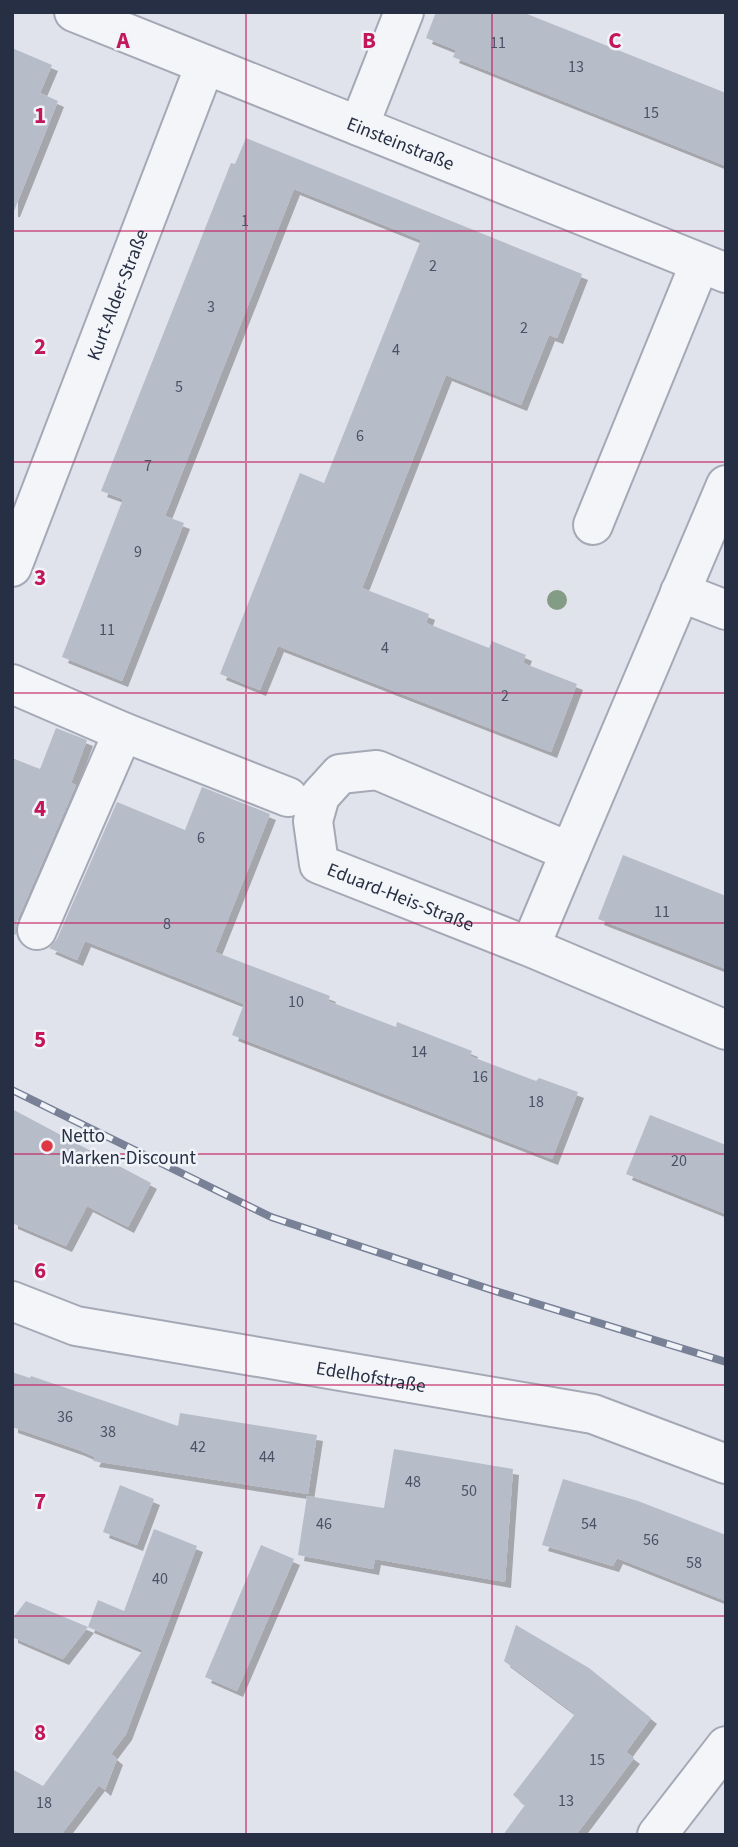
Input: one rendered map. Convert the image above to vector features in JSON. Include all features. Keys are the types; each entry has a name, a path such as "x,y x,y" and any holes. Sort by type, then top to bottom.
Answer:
{"street":[{"name":"Einsteinstraße","path":"74,12 713,268"},
{"path":"359,126 404,12"},
{"name":"Kurt-Alder-Straße","path":"12,567 21,520 205,65"},
{"path":"593,525 713,268"},
{"path":"530,947 726,485"},
{"path":"680,592 726,610"},
{"path":"12,684 123,732 288,797"},
{"path":"37,930 123,732"},
{"name":"Eduard-Heis-Straße","path":"570,852 377,770 340,774 320,796 313,821 320,864 530,947 726,1030"},
{"name":"Edelhofstraße","path":"12,1301 76,1326 593,1414 726,1464"},
{"path":"657,1835 726,1746"}],"building":[{"path":"436,12 522,12 726,93 726,166 453,57 456,50 426,38"},
{"path":"12,48 52,65 40,93 58,101 14,211 12,211"},
{"path":"246,138 582,274 557,338 549,335 521,405 446,375 362,588 429,614 426,623 489,648 492,641 526,655 523,663 577,684 551,752 278,646 260,690 220,674 300,473 324,483 421,240 294,189 165,516 184,523 122,681 62,657 123,499 101,491 231,163 235,164"},
{"path":"56,728 87,740 71,783 76,785 17,921 16,935 12,933 12,758 40,769"},
{"path":"202,787 270,814 215,952 330,996 328,1001 396,1027 397,1022 472,1051 470,1056 536,1081 539,1078 578,1092 552,1159 232,1035 244,1004 85,941 77,960 49,948 57,939 117,802 185,830"},
{"path":"623,855 726,896 726,969 598,919"},
{"name":"Netto Marken-Discount","path":"12,1109 151,1183 128,1227 87,1206 66,1246 12,1223"},
{"path":"650,1115 726,1145 726,1214 626,1174"},
{"path":"12,1372 178,1426 180,1413 317,1435 308,1494 93,1461 95,1457 79,1450 12,1427"},
{"path":"394,1449 513,1469 505,1582 375,1559 373,1569 298,1555 307,1496 384,1508"},
{"path":"563,1479 638,1501 726,1535 726,1601 617,1558 613,1566 542,1545"},
{"path":"120,1485 154,1499 137,1545 103,1532"},
{"path":"154,1529 197,1546 126,1734 111,1754 117,1759 105,1790 99,1785 61,1835 12,1835 12,1769 43,1786 143,1650 88,1627 98,1600 124,1611"},
{"path":"261,1545 294,1559 237,1691 205,1677"},
{"path":"26,1601 88,1627 63,1659 12,1637 12,1619"},
{"path":"516,1625 589,1668 651,1718 626,1752 634,1758 576,1835 503,1835 525,1805 513,1795 575,1714 504,1661"}],"railway":[{"path":"12,1090 271,1217 492,1290 726,1362"}],"place":[{"name":"Netto Marken-Discount","path":"47,1146"}]}
